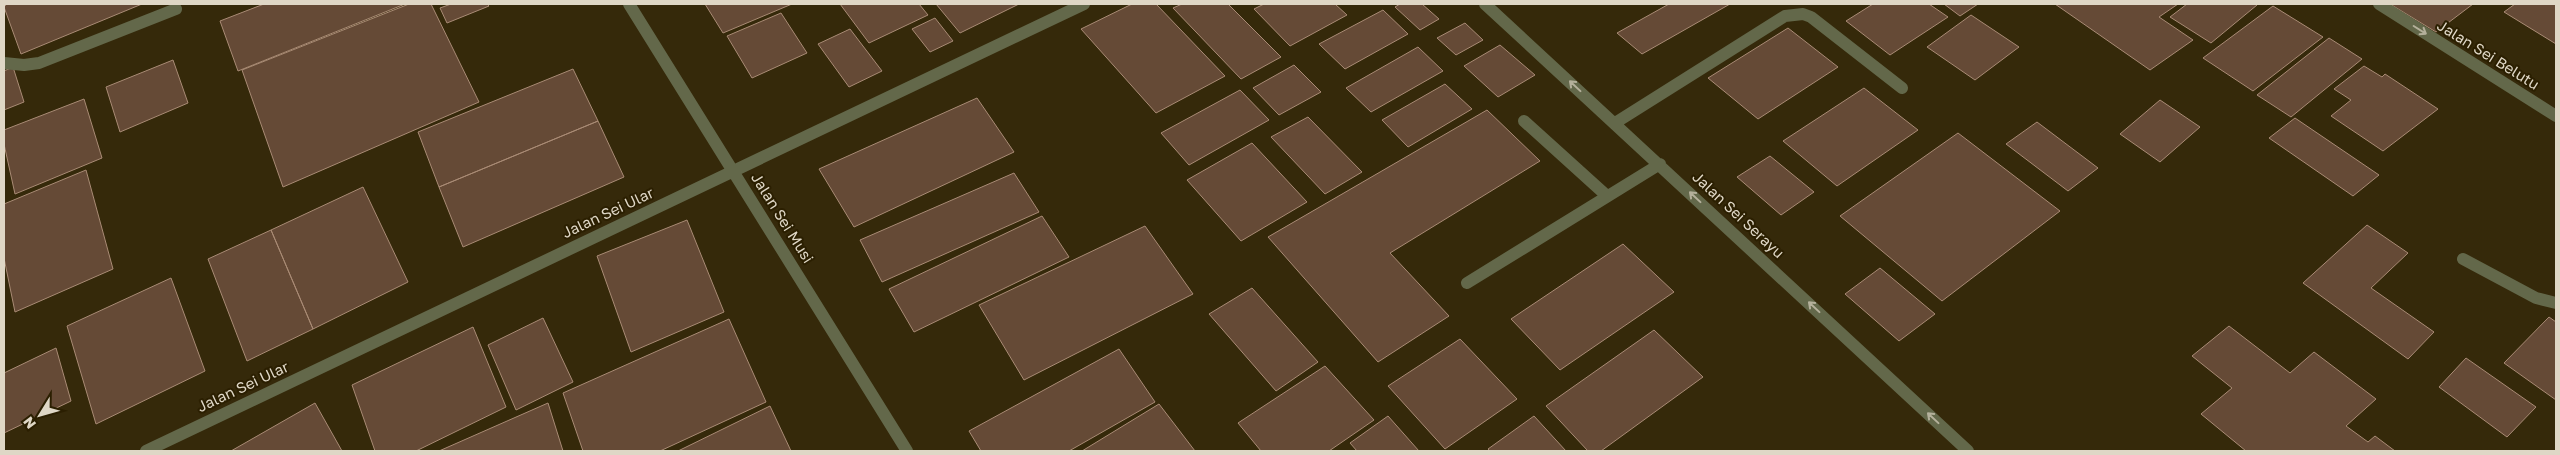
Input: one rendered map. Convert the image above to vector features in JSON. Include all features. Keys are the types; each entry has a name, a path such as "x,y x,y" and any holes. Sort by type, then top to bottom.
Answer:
{"street":[{"name":"Jalan Sei Musi","path":"628,4 907,451"},
{"name":"Jalan Sei Ular","path":"146,451 1084,4"},
{"name":"Jalan Sei Serayu","path":"1485,4 1968,451"},
{"name":"Jalan Sei Belutu","path":"2379,4 2556,116"},
{"path":"4,63 24,65 39,63 176,9"},
{"path":"1615,123 1785,16 1793,14 1811,17 1902,88"},
{"path":"1524,121 1607,196"},
{"path":"1467,283 1660,164"},
{"path":"2462,259 2536,298 2556,303"}],"building":[{"path":"7,4 142,4 21,54 4,7"},
{"path":"264,4 405,4 238,71 220,21"},
{"path":"409,4 431,4 479,102 283,187 242,70"},
{"path":"451,4 487,4 489,6 447,23 440,8"},
{"path":"705,4 792,4 723,33"},
{"path":"840,4 919,4 928,15 869,43"},
{"path":"936,4 1019,4 960,33"},
{"path":"1132,4 1156,4 1225,76 1156,113 1081,29"},
{"path":"1182,4 1228,4 1281,57 1241,79 1173,8"},
{"path":"1264,4 1335,4 1347,15 1290,46 1254,9"},
{"path":"1400,4 1422,4 1439,19 1420,30 1395,7"},
{"path":"1669,4 1730,4 1642,54 1617,33"},
{"path":"1873,4 1929,4 1948,17 1890,55 1846,21"},
{"path":"1944,4 1978,4 1960,16"},
{"path":"2055,4 2178,4 2159,17 2193,40 2150,70"},
{"path":"2187,4 2257,5 2211,43 2170,17"},
{"path":"2390,4 2473,4 2436,32"},
{"path":"2515,4 2556,4 2556,44 2504,12"},
{"path":"2273,6 2323,37 2253,91 2203,58"},
{"path":"1383,10 1408,34 1345,69 1319,44"},
{"path":"781,13 807,53 752,78 727,36"},
{"path":"1971,15 2019,47 1975,80 1927,47"},
{"path":"935,18 953,41 930,52 912,29"},
{"path":"1465,23 1483,40 1456,55 1437,38"},
{"path":"1788,28 1838,67 1758,119 1708,78"},
{"path":"850,29 882,71 849,87 818,44"},
{"path":"2329,38 2362,59 2291,117 2257,95"},
{"path":"1500,45 1535,75 1498,97 1464,66"},
{"path":"1418,47 1443,71 1371,112 1346,88"},
{"path":"173,60 188,103 120,132 106,87"},
{"path":"1294,65 1321,92 1279,115 1253,88"},
{"path":"2364,66 2382,77 2385,74 2438,109 2383,151 2331,116 2351,100 2334,89"},
{"path":"13,67 24,102 4,110 4,71"},
{"path":"573,69 598,121 439,187 418,132"},
{"path":"1445,84 1472,109 1408,147 1382,120"},
{"path":"1864,88 1918,130 1837,186 1783,141"},
{"path":"1240,90 1269,120 1189,165 1161,133"},
{"path":"977,98 1014,152 854,227 819,169"},
{"path":"84,99 102,158 15,194 4,144 4,130"},
{"path":"2160,100 2200,127 2160,162 2120,134"},
{"path":"1487,110 1540,161 1390,253 1449,316 1378,362 1268,237"},
{"path":"1308,117 1362,172 1325,194 1271,137"},
{"path":"2295,118 2379,175 2353,196 2269,138"},
{"path":"598,121 624,177 463,247 439,187"},
{"path":"2037,122 2098,168 2068,191 2006,144"},
{"path":"1958,133 2060,211 1942,301 1840,216"},
{"path":"1252,143 1307,202 1241,241 1187,180"},
{"path":"1770,156 1814,192 1781,215 1737,177"},
{"path":"86,170 113,269 15,312 4,258 4,204"},
{"path":"1014,173 1039,212 882,282 860,240"},
{"path":"363,187 408,282 313,329 271,230"},
{"path":"1042,216 1069,257 914,332 889,289"},
{"path":"687,220 724,312 631,352 597,256"},
{"path":"2367,225 2408,253 2371,288 2434,332 2408,359 2303,283"},
{"path":"1145,226 1193,294 1024,380 979,305"},
{"path":"271,230 313,329 247,361 208,259"},
{"path":"1623,244 1674,292 1560,370 1511,319"},
{"path":"1880,268 1935,314 1899,341 1845,294"},
{"path":"171,278 205,371 96,424 67,326"},
{"path":"1252,288 1318,362 1276,391 1209,314"},
{"path":"2549,317 2556,322 2556,400 2504,363"},
{"path":"543,318 573,382 516,410 488,345"},
{"path":"729,319 766,402 660,451 583,451 563,393"},
{"path":"2229,326 2290,373 2314,352 2376,399 2346,426 2368,442 2375,436 2395,451 2246,451 2201,414 2232,388 2192,356"},
{"path":"473,327 506,407 416,451 375,451 352,385"},
{"path":"1654,330 1703,377 1601,451 1588,451 1546,406"},
{"path":"1460,339 1517,399 1445,449 1388,386"},
{"path":"56,348 71,401 4,433 4,373"},
{"path":"1119,349 1155,402 1069,451 981,451 969,431"},
{"path":"2466,358 2536,407 2507,437 2439,387"},
{"path":"1325,366 1374,420 1329,451 1261,451 1238,423"},
{"path":"315,403 342,451 231,451"},
{"path":"548,403 563,451 439,451"},
{"path":"1159,404 1195,451 1082,451"},
{"path":"770,406 791,451 678,451"},
{"path":"1388,416 1419,451 1357,451 1350,443"},
{"path":"1534,416 1566,451 1490,451 1488,449"}]}
